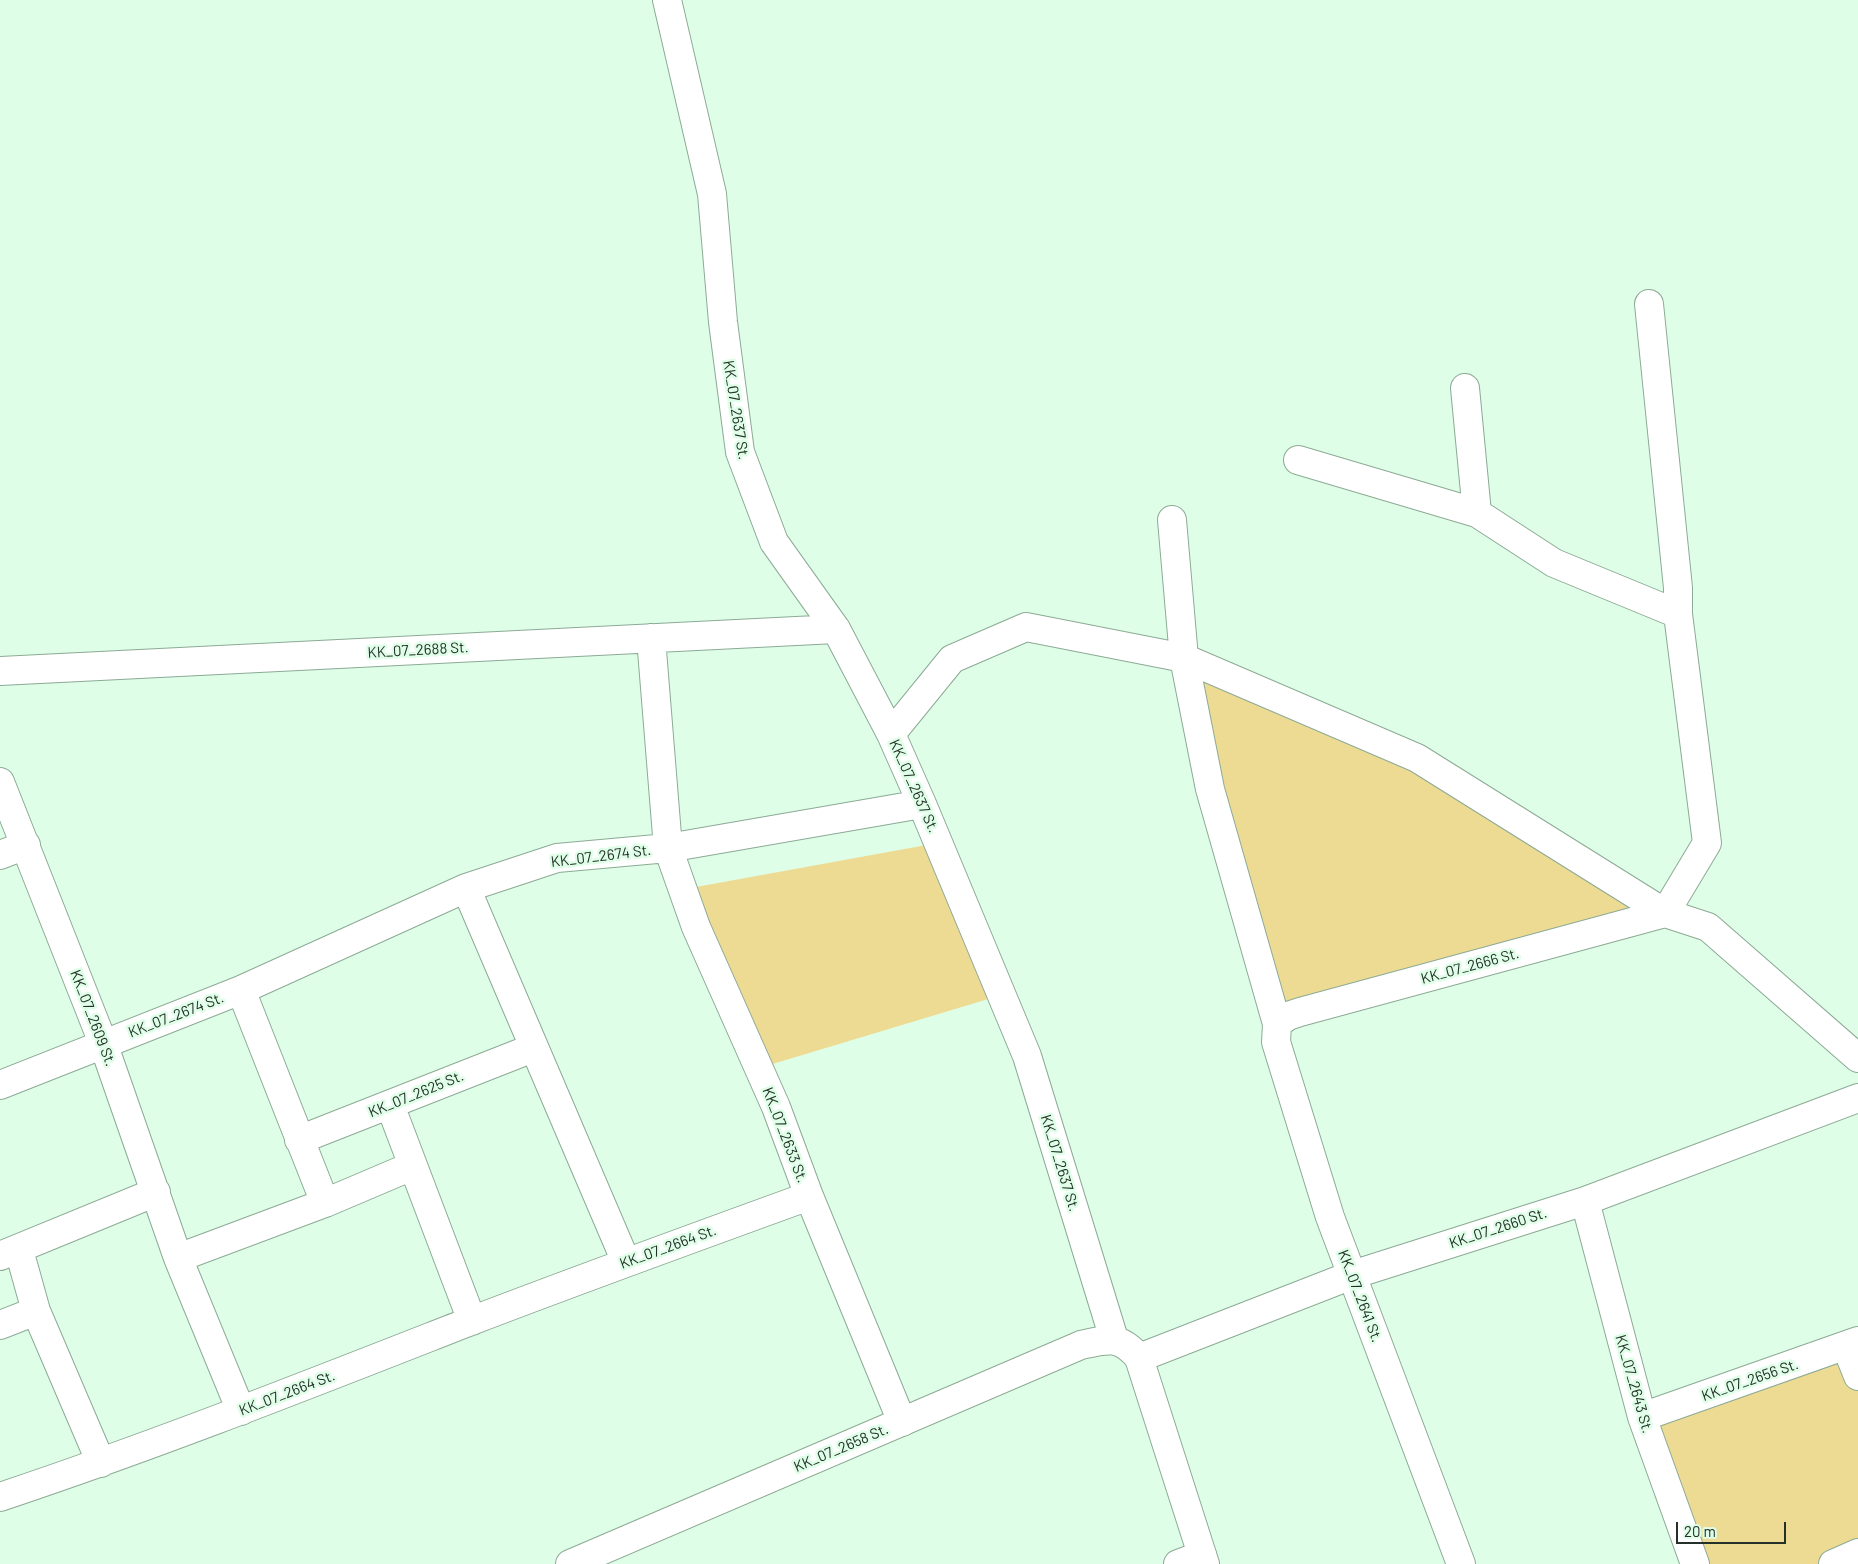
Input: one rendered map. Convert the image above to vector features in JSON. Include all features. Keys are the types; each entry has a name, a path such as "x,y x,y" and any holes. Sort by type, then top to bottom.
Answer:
{"street":[{"name":"KK_07_2637 St.","path":"667,0 712,194 723,322 740,452 774,542 836,629 891,734 922,804 1027,1056 1114,1339"},
{"path":"1649,304 1678,588 1678,614 1707,843 1664,912"},
{"path":"1465,388 1476,513"},
{"path":"1298,460 1476,513 1554,563 1678,614"},
{"name":"KK_07_2641 St.","path":"1172,520 1184,658 1210,789 1277,1024 1276,1042 1330,1217 1461,1564"},
{"path":"891,734 952,659 1026,627 1184,658 1417,758 1664,912 1708,927 1858,1058"},
{"name":"KK_07_2688 St.","path":"0,671 836,629"},
{"name":"KK_07_2633 St.","path":"651,638 668,848 696,927 776,1107 809,1196 902,1422"},
{"name":"KK_07_2609 St.","path":"0,782 104,1043 178,1258 241,1411"},
{"name":"KK_07_2674 St.","path":"0,1085 241,990 466,888 557,858 668,848 922,804"},
{"path":"0,855 26,845"},
{"path":"466,888 626,1262"},
{"name":"KK_07_2666 St.","path":"1277,1024 1288,1016 1300,1012 1664,912"},
{"name":"KK_07_2674 St.","path":"241,990 325,1203"},
{"name":"KK_07_2625 St.","path":"299,1140 533,1048"},
{"name":"KK_07_2660 St.","path":"1139,1358 1352,1275 1585,1201 1858,1098"},
{"path":"390,1104 472,1321"},
{"path":"178,1258 325,1203 412,1166"},
{"path":"101,1463 9,1253 156,1192"},
{"name":"KK_07_2664 St.","path":"0,1497 101,1463 241,1411 626,1262 809,1196"},
{"name":"KK_07_2643 St.","path":"1585,1201 1642,1417 1695,1564"},
{"path":"0,1325 36,1311"},
{"path":"1114,1339 1130,1347 1139,1358 1195,1561"},
{"name":"KK_07_2658 St.","path":"570,1564 1081,1345 1114,1339"},
{"path":"1852,1344 1858,1376"},
{"name":"KK_07_2656 St.","path":"1642,1417 1852,1344"},
{"path":"1832,1564 1858,1553"}],"shaded area":[{"path":"1184,658 1417,758 1665,913 1277,1024"},
{"path":"943,842 995,997 756,1069 685,889"},
{"path":"1846,1346 1858,1376 1858,1553 1833,1564 1695,1564 1642,1417"}]}
